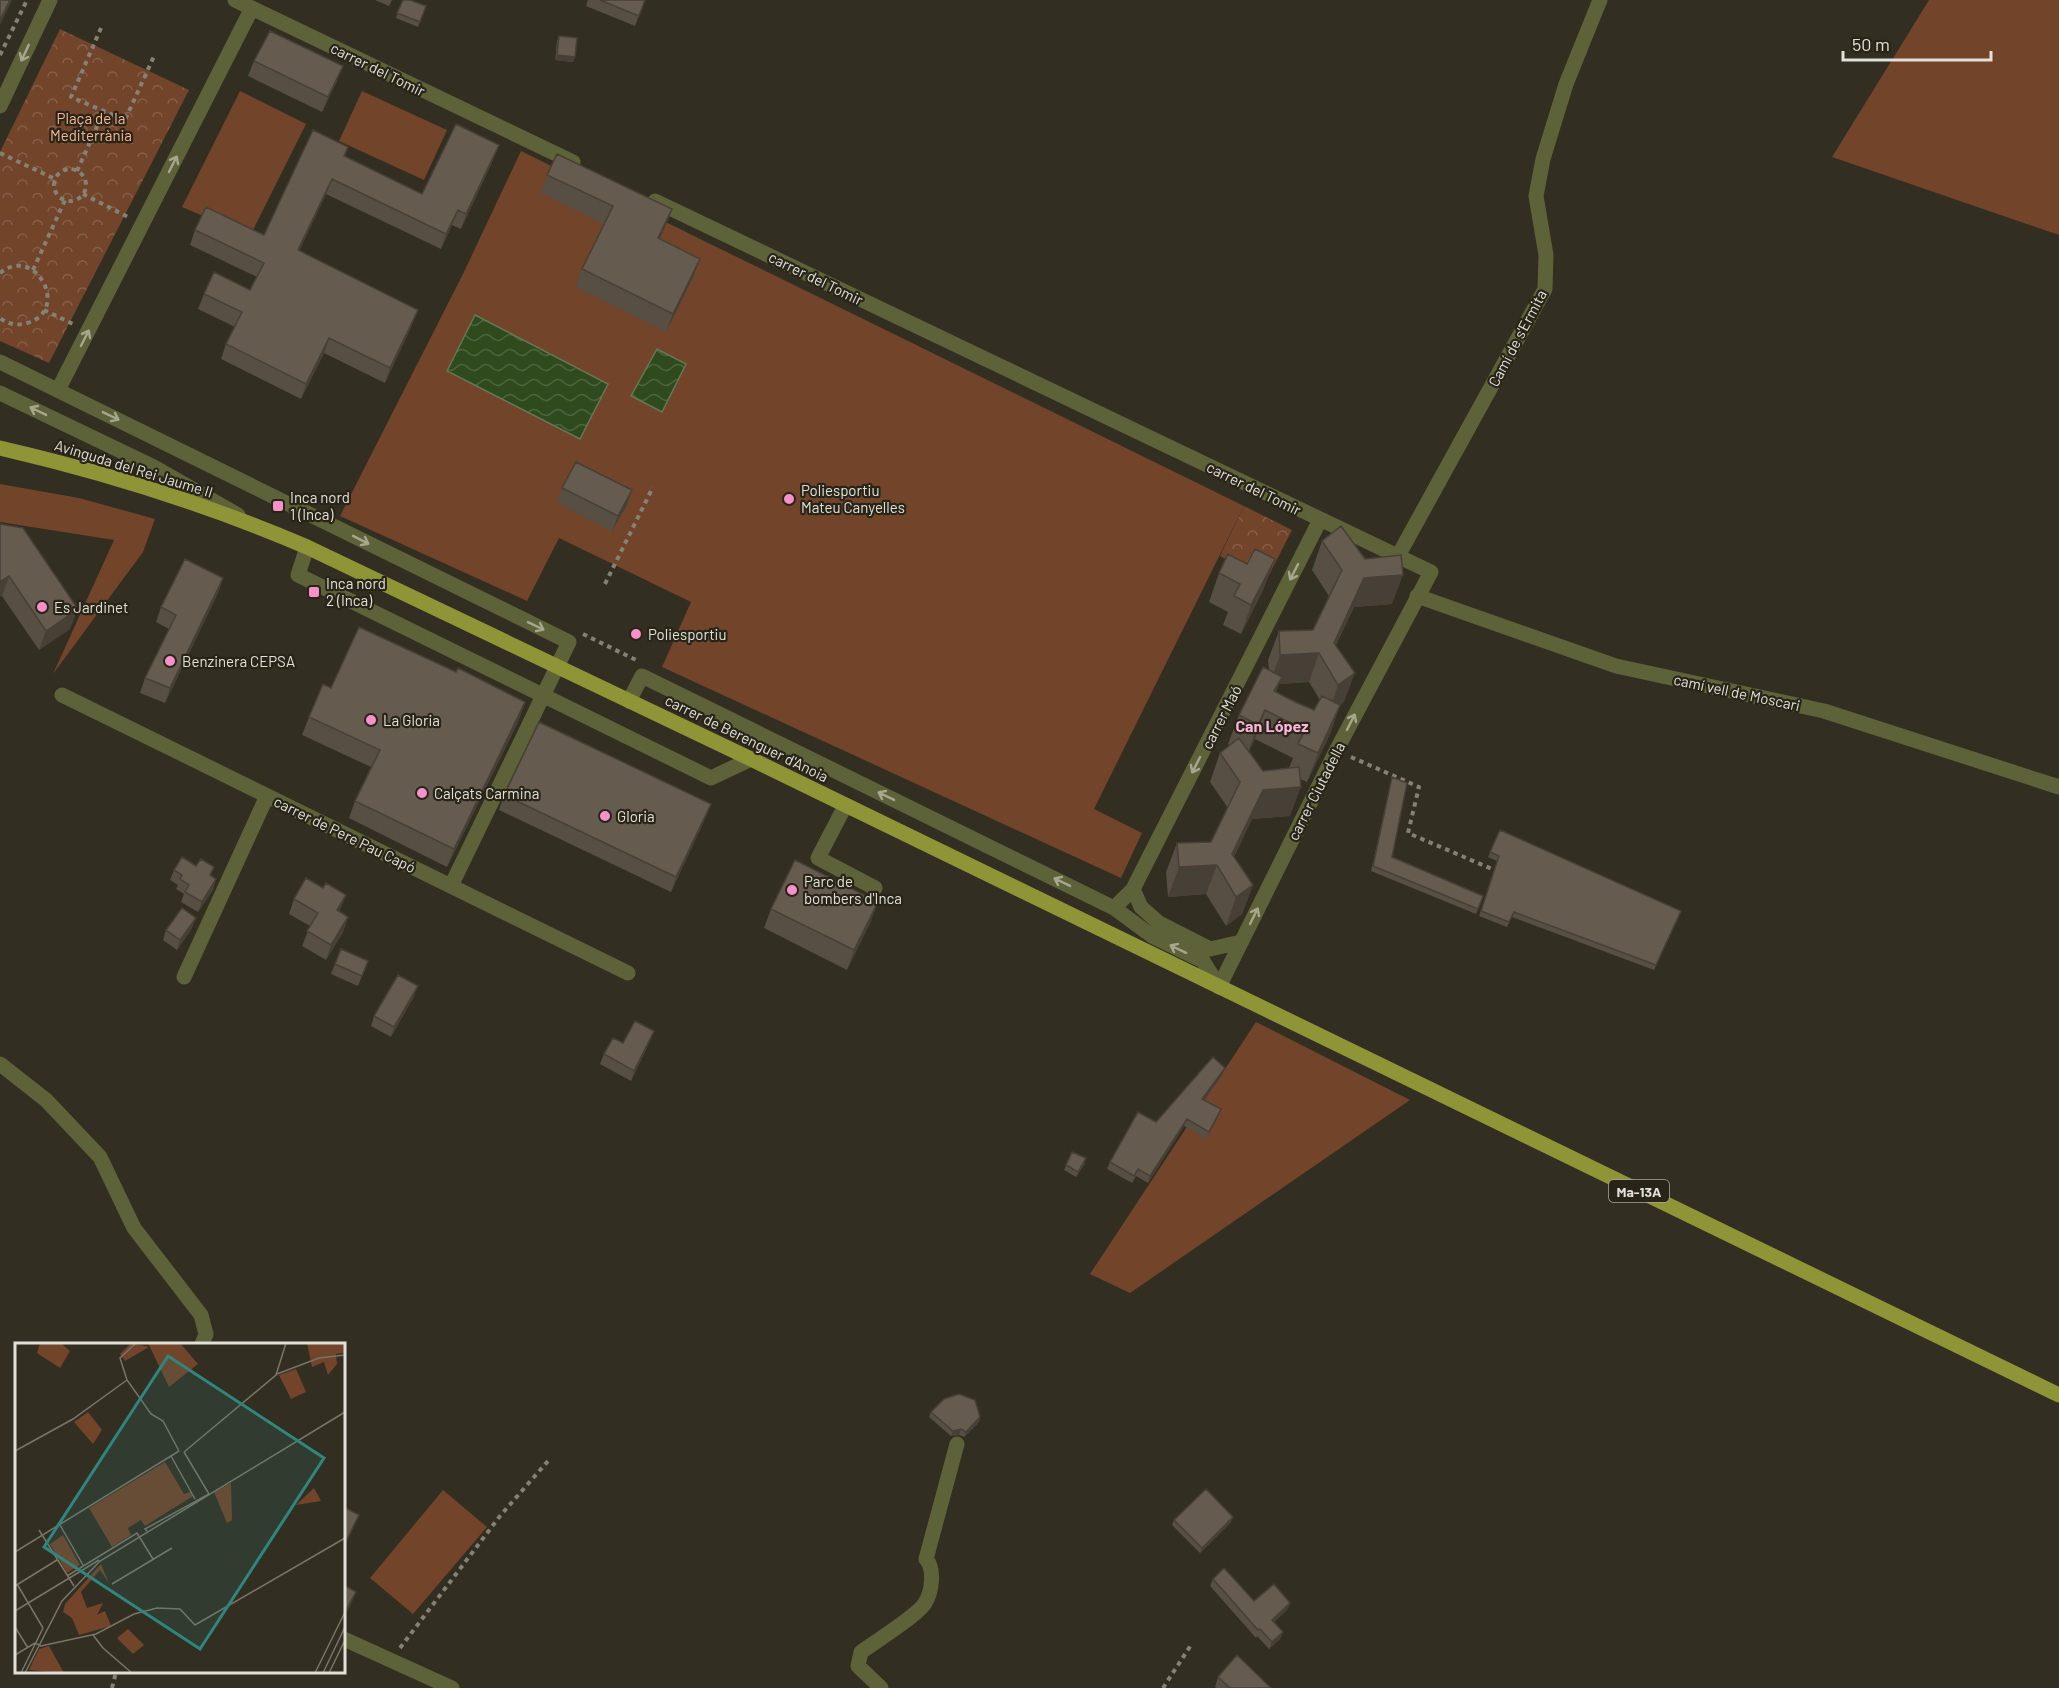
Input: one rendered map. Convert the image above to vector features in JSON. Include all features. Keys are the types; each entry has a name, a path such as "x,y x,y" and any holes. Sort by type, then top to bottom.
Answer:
{"main road":[{"name":"Avinguda del Rei Jaume II","path":"0,448 141,487 257,526"},
{"name":"carrer de Berenguer d'Anoia","path":"257,526 307,547 751,759 1219,987"},
{"name":"Ma-13A","path":"1219,987 2059,1395"}],"street":[{"path":"0,106 50,0"},
{"name":"carrer del Tomir","path":"235,0 587,169"},
{"name":"Camí de s'Ermita","path":"1398,556 1545,289 1546,255 1536,196 1543,159 1566,84 1600,0"},
{"path":"58,390 252,8"},
{"name":"carrer del Tomir","path":"641,195 1431,572 1417,596"},
{"path":"0,362 569,642 451,886"},
{"path":"0,393 154,467 257,526"},
{"name":"carrer Maó","path":"1114,908 1133,889 1320,520"},
{"path":"307,547 298,575 711,778 751,759"},
{"name":"carrer Ciutadella","path":"1219,987 1336,751 1417,596"},
{"name":"camí vell de Moscari","path":"1417,596 1616,666 1824,711 2059,787"},
{"path":"629,701 642,676 1114,908 1152,936 1203,961 1219,987"},
{"name":"carrer de Pere Pau Capó","path":"62,695 628,973"},
{"path":"183,977 267,796"},
{"path":"845,806 818,858 875,888"},
{"path":"1133,889 1141,908 1160,923 1210,949 1241,942"},
{"path":"0,1064 46,1100 100,1157 134,1228 201,1315 206,1334 202,1343"},
{"path":"881,1688 858,1666 858,1659 861,1652 925,1604 932,1574 930,1564 926,1559 957,1444"},
{"path":"345,1639 452,1688"}],"path":[{"path":"0,55 27,0"},
{"path":"101,28 71,97 125,120 155,54"},
{"path":"77,171 104,111"},
{"path":"0,153 56,179"},
{"path":"62,171 77,171 86,184 83,194 75,200 65,200 55,189 56,179 62,171"},
{"path":"83,194 142,224"},
{"path":"33,270 65,200"},
{"path":"0,273 14,266 33,270 40,276 48,292 44,310 31,322 22,325 13,324 0,318"},
{"path":"44,310 88,331"},
{"path":"605,584 653,487"},
{"path":"574,630 641,663"},
{"path":"1336,751 1419,787 1408,833 1505,875"},
{"path":"390,1660 500,1516 548,1461"},
{"path":"1162,1688 1191,1646"},
{"path":"112,1688 116,1673"}],"green space":[{"path":"1929,0 2059,0 2059,235 1832,157"},
{"name":"Plaça de la Mediterrània","path":"60,29 189,90 49,363 0,341 0,152"},
{"path":"240,91 306,124 250,236 182,207"},
{"path":"362,91 447,130 424,180 339,141"},
{"name":"Poliesportiu Mateu Canyelles","path":"521,151 1244,506 1094,809 1142,833 1121,878 662,667 691,602 559,538 527,601 340,516 463,274"},
{"path":"0,484 79,498 155,519 143,552 53,674 114,540 0,522"},
{"path":"1244,506 1292,530 1267,579 1220,556"},
{"path":"1256,1022 1410,1100 1130,1293 1090,1274"},
{"path":"443,1490 487,1527 413,1614 370,1578"}],"water":[{"path":"475,315 608,384 580,439 447,371"},
{"path":"657,349 686,364 662,412 631,396"}],"building":[{"path":"0,0 10,0 0,20"},
{"path":"403,0 426,6 420,22 397,13"},
{"path":"600,0 645,0 639,16"},
{"path":"270,31 343,66 328,97 254,61"},
{"path":"559,36 577,38 575,57 557,55"},
{"path":"456,124 499,145 466,214 458,210 446,234 332,179 298,250 418,310 390,368 329,338 306,384 226,344 242,312 204,294 214,272 250,290 264,263 195,230 206,207 264,235 313,130 348,147 344,156 422,194"},
{"path":"557,154 672,209 658,238 700,259 673,314 582,269 613,206 547,175"},
{"path":"576,462 632,490 618,516 562,488"},
{"path":"0,524 23,528 78,609 46,631 9,576 0,582"},
{"path":"1341,526 1365,559 1401,555 1403,575 1364,578 1334,643 1355,673 1338,685 1319,653 1280,655 1279,631 1313,630 1342,570 1322,541"},
{"path":"1255,549 1275,559 1251,605 1234,596 1240,584 1219,573 1228,554 1247,564"},
{"name":"Benzinera CEPSA","path":"185,559 223,578 170,688 145,678 176,615 161,607"},
{"path":"359,627 456,672 458,668 525,702 454,849 355,801 380,750 309,717 323,684 331,688"},
{"path":"1263,667 1282,677 1274,691 1295,702 1314,710 1322,696 1340,705 1318,753 1298,744 1305,730 1265,710 1258,725 1239,715"},
{"name":"Gloria","path":"539,722 711,804 676,877 504,795"},
{"path":"1239,738 1263,771 1299,767 1301,787 1263,790 1232,854 1253,885 1236,897 1217,865 1179,867 1177,843 1211,842 1240,782 1220,753"},
{"path":"1392,777 1407,783 1392,857 1483,896 1478,909 1373,866"},
{"path":"1500,830 1681,911 1656,965 1514,912 1509,922 1481,911 1499,856 1490,852"},
{"path":"182,857 196,866 201,859 214,867 210,875 216,879 202,902 185,892 189,885 180,879 182,875 174,870"},
{"path":"795,860 878,902 854,950 771,909"},
{"path":"306,878 323,888 326,883 346,895 337,910 348,917 331,945 307,931 318,913 294,899"},
{"path":"182,908 196,918 180,940 166,930"},
{"path":"341,949 368,961 362,976 335,964"},
{"path":"398,975 418,986 394,1027 374,1016"},
{"path":"635,1021 654,1031 634,1071 604,1054 613,1038 623,1043"},
{"path":"1213,1057 1225,1068 1202,1099 1221,1109 1209,1132 1187,1119 1150,1176 1138,1169 1134,1176 1110,1162 1138,1112 1156,1122"},
{"path":"1072,1152 1086,1158 1078,1172 1066,1165"},
{"path":"959,1394 975,1400 980,1417 966,1432 961,1429 953,1431 931,1412 944,1399"},
{"path":"1206,1489 1233,1517 1202,1548 1174,1520"},
{"path":"345,1508 359,1515 345,1543"},
{"path":"1224,1568 1254,1601 1274,1584 1290,1603 1272,1620 1283,1632 1272,1642 1260,1629 1258,1630 1213,1579"},
{"path":"345,1586 356,1592 345,1610"},
{"path":"1237,1655 1271,1688 1230,1688 1218,1677"}],"place":[{"name":"Poliesportiu Mateu Canyelles","path":"789,499"},
{"name":"Inca nord 1 (Inca)","path":"278,506"},
{"name":"Inca nord 2 (Inca)","path":"314,592"},
{"name":"Es Jardinet","path":"42,607"},
{"name":"Poliesportiu","path":"636,634"},
{"name":"Benzinera CEPSA","path":"170,661"},
{"name":"La Gloria","path":"371,720"},
{"name":"Calçats Carmina","path":"422,793"},
{"name":"Gloria","path":"605,816"},
{"name":"Parc de bombers d'Inca","path":"792,890"}],"district":[{"name":"Can López","path":"1272,725"}]}
